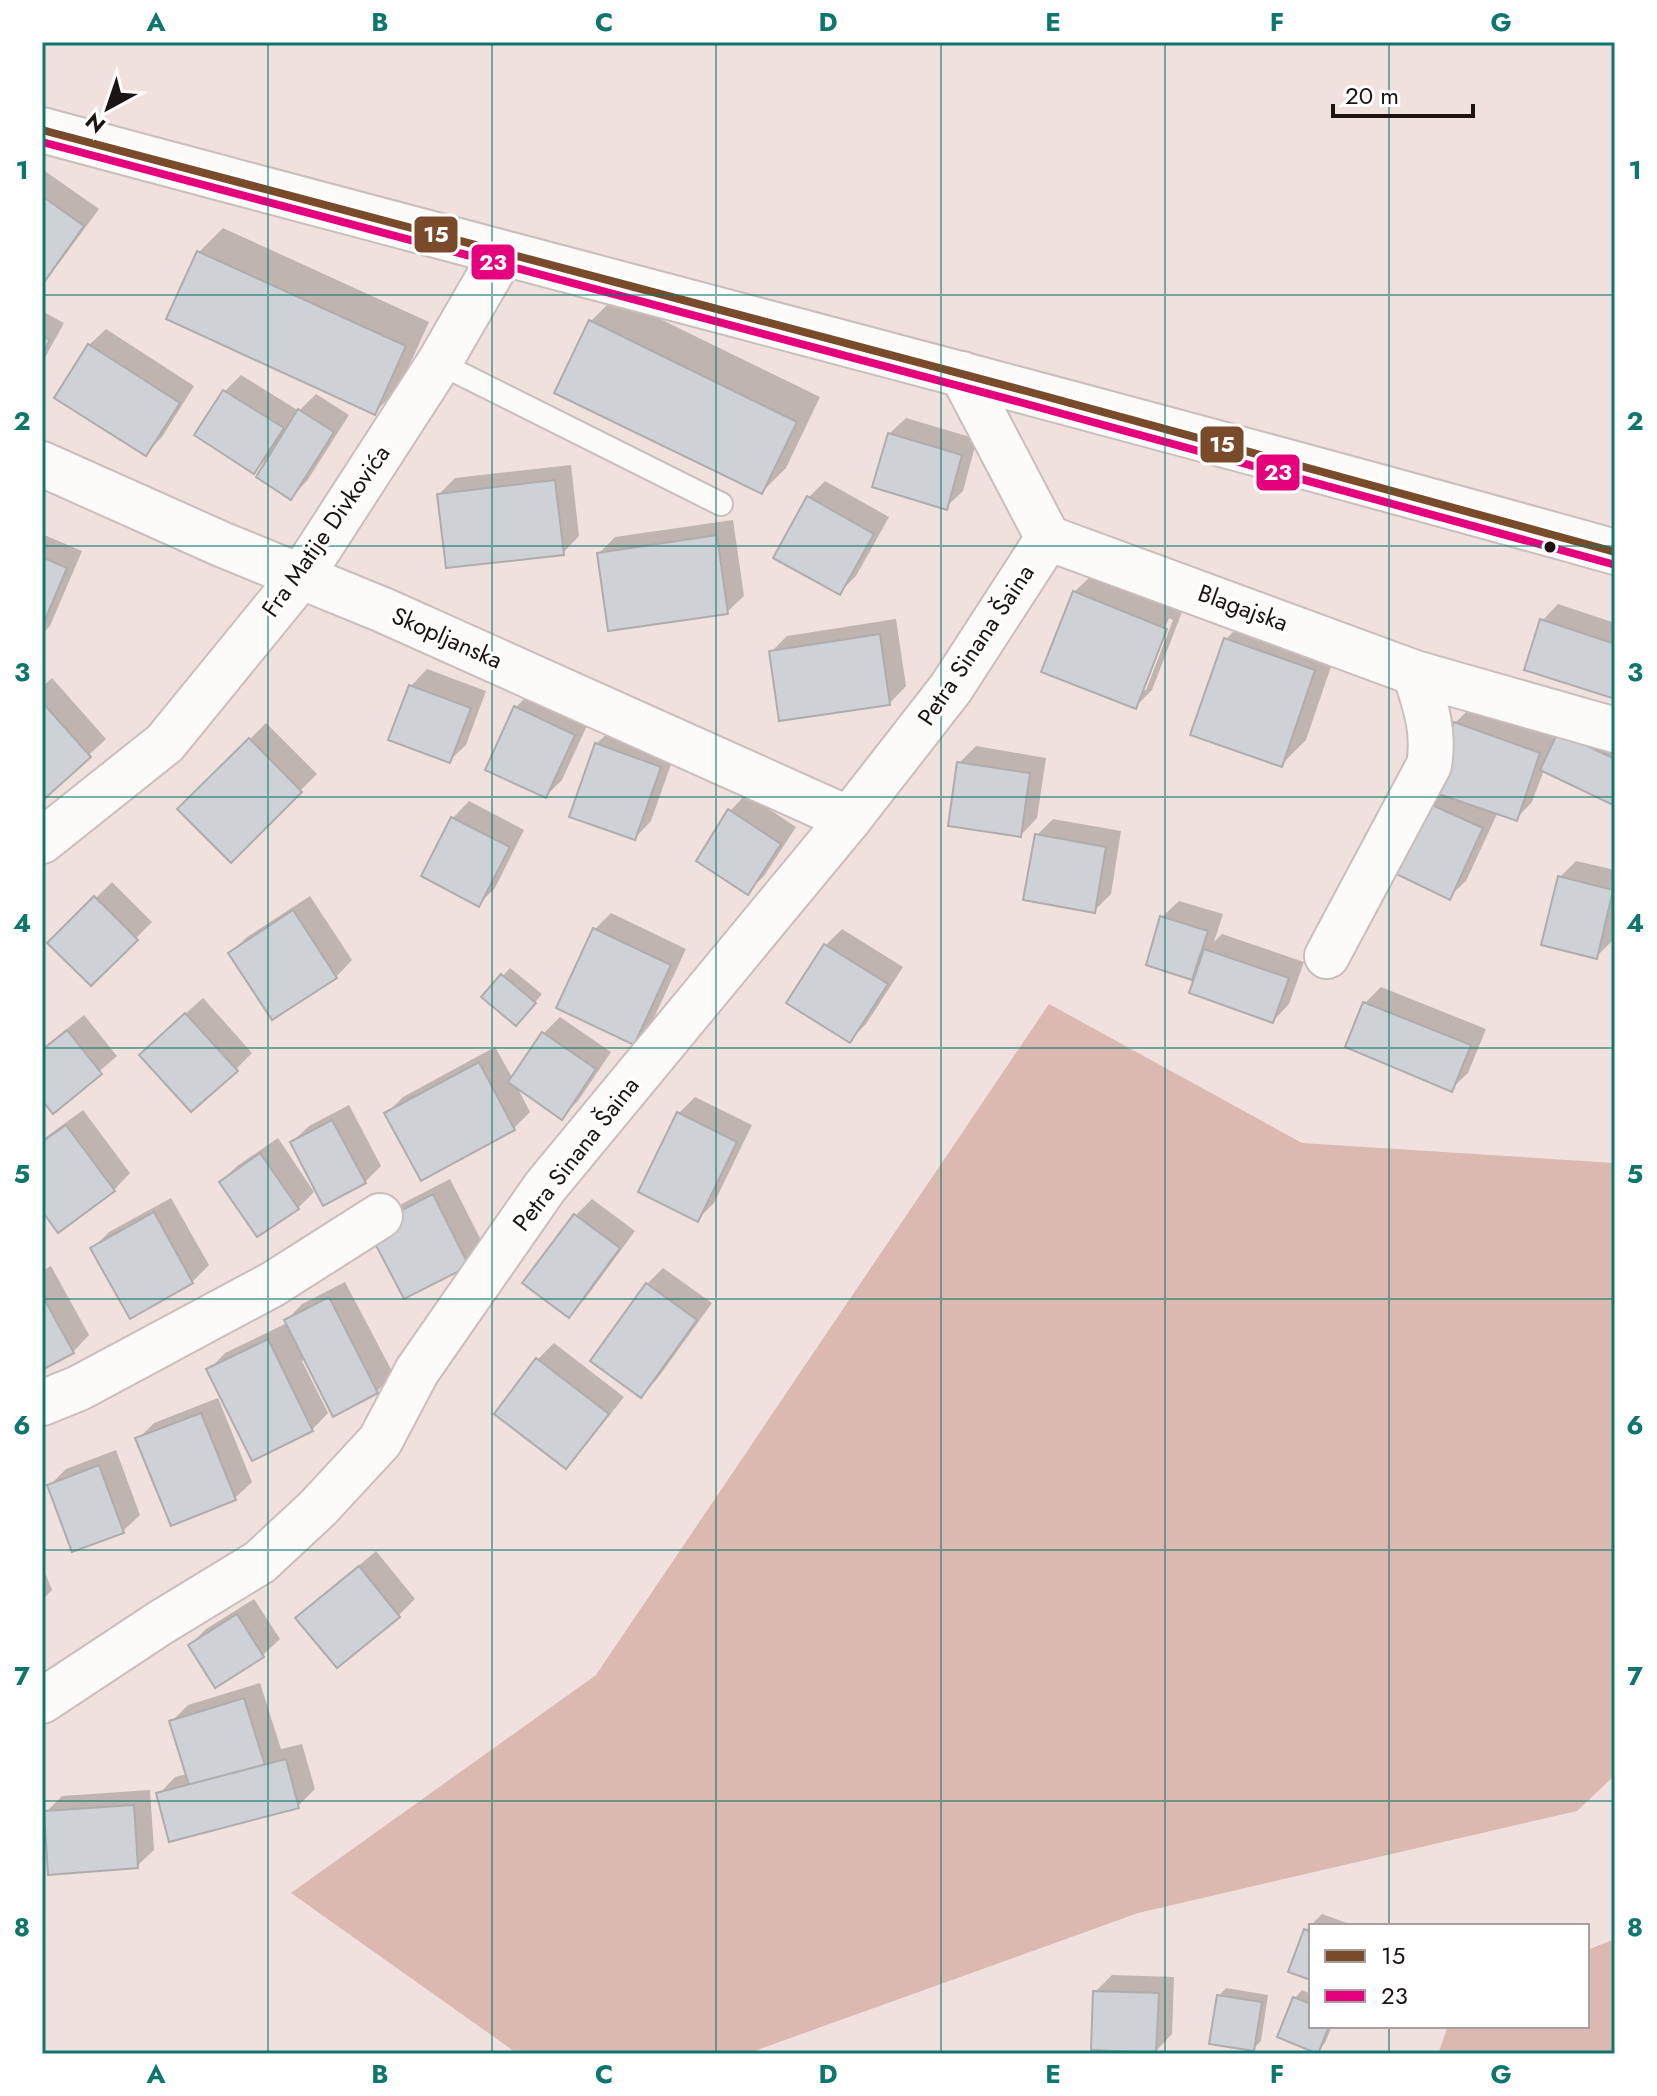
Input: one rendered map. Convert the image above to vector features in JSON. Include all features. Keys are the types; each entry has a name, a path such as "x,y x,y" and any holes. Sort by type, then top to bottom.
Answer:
{"street":[{"path":"42,130 1316,468 1615,552"},
{"name":"Fra Matije Divkovića","path":"42,841 165,743 302,575 439,363 502,254"},
{"path":"962,374 1048,538"},
{"name":"Skopljanska","path":"42,464 221,544 302,575 849,819"},
{"name":"Blagajska","path":"1048,538 1415,673 1615,730"},
{"name":"Petra Sinana Šaina","path":"42,1701 260,1562 318,1508 380,1441 417,1371 545,1187 849,819 951,688 1048,538"},
{"path":"1327,956 1429,765 1433,742 1415,673"},
{"path":"42,1403 79,1388 273,1284 380,1216"}],"lane":[{"path":"439,363 721,504"}],"shaded area":[{"path":"1049,1004 1302,1143 1615,1163 1615,1775 1577,1811 1138,1913 746,2054 518,2054 291,1893 596,1675"},
{"path":"1615,1939 1615,2054 1438,2054 1447,2028 1589,2028 1589,1949"}],"building":[{"path":"42,196 84,226 42,285"},
{"path":"197,251 406,346 375,415 166,319"},
{"path":"589,320 797,422 762,494 554,393"},
{"path":"42,336 50,340 42,354"},
{"path":"88,344 180,403 146,456 54,398"},
{"path":"223,390 284,428 254,474 194,435"},
{"path":"298,409 334,432 291,500 256,477"},
{"path":"888,433 962,455 947,510 872,487"},
{"path":"555,480 564,555 446,568 437,494"},
{"path":"807,496 874,534 840,595 773,558"},
{"path":"717,535 728,614 608,631 597,553"},
{"path":"42,557 67,568 42,627"},
{"path":"1073,591 1167,629 1136,709 1041,672"},
{"path":"1540,619 1615,644 1615,699 1524,670"},
{"path":"880,634 890,705 779,721 769,651"},
{"path":"1224,638 1315,670 1282,767 1190,735"},
{"path":"409,685 471,708 450,763 388,740"},
{"path":"42,702 91,757 42,801"},
{"path":"514,706 575,735 546,798 485,770"},
{"path":"1454,722 1540,753 1517,821 1430,791"},
{"path":"1558,732 1615,759 1615,806 1540,770"},
{"path":"249,738 302,792 231,863 177,809"},
{"path":"595,743 661,767 635,840 569,817"},
{"path":"957,762 1030,773 1021,837 948,826"},
{"path":"1421,800 1483,828 1450,900 1388,870"},
{"path":"728,809 781,844 748,895 696,861"},
{"path":"451,817 510,847 479,907 421,876"},
{"path":"1035,834 1106,847 1095,913 1023,900"},
{"path":"1558,876 1613,890 1597,959 1541,945"},
{"path":"94,896 138,940 91,986 47,943"},
{"path":"293,910 337,978 272,1020 228,953"},
{"path":"1160,916 1208,931 1192,980 1146,965"},
{"path":"593,928 671,965 634,1045 556,1008"},
{"path":"824,944 888,984 850,1043 786,1003"},
{"path":"1204,949 1289,978 1273,1023 1189,993"},
{"path":"501,974 536,1003 516,1026 481,997"},
{"path":"1363,1002 1471,1045 1452,1092 1345,1047"},
{"path":"185,1013 238,1071 191,1112 139,1055"},
{"path":"67,1030 102,1074 53,1114 42,1100 42,1050"},
{"path":"542,1032 596,1069 562,1120 508,1082"},
{"path":"479,1062 515,1130 421,1181 384,1113"},
{"path":"677,1112 737,1142 698,1222 638,1192"},
{"path":"332,1120 366,1183 323,1206 290,1142"},
{"path":"66,1125 115,1191 58,1233 42,1211 42,1142"},
{"path":"260,1153 299,1209 257,1237 219,1182"},
{"path":"433,1194 469,1266 404,1299 367,1228"},
{"path":"154,1212 193,1283 130,1319 90,1248"},
{"path":"574,1214 620,1248 569,1318 522,1283"},
{"path":"646,1283 697,1320 641,1398 590,1361"},
{"path":"42,1295 74,1353 42,1370"},
{"path":"329,1297 378,1393 333,1417 284,1320"},
{"path":"268,1339 313,1431 252,1461 206,1369"},
{"path":"536,1358 609,1414 566,1469 494,1414"},
{"path":"201,1413 236,1500 171,1526 135,1438"},
{"path":"99,1465 124,1533 72,1552 47,1485"},
{"path":"359,1566 400,1617 337,1668 295,1618"},
{"path":"237,1614 264,1657 215,1688 188,1645"},
{"path":"244,1698 265,1765 189,1785 169,1721"},
{"path":"286,1759 299,1808 169,1842 156,1793"},
{"path":"134,1805 138,1868 48,1875 44,1811"},
{"path":"1304,1929 1309,1931 1309,1979 1288,1972"},
{"path":"1093,1991 1159,1993 1156,2053 1091,2050"},
{"path":"1217,1995 1262,2002 1254,2051 1209,2044"},
{"path":"1293,1997 1309,2003 1309,2028 1328,2028 1318,2054 1277,2037"}],"transit line":[{"name":"15","path":"42,130 1026,391 1615,552"},
{"name":"23","path":"42,142 1023,403 1612,564"}]}
